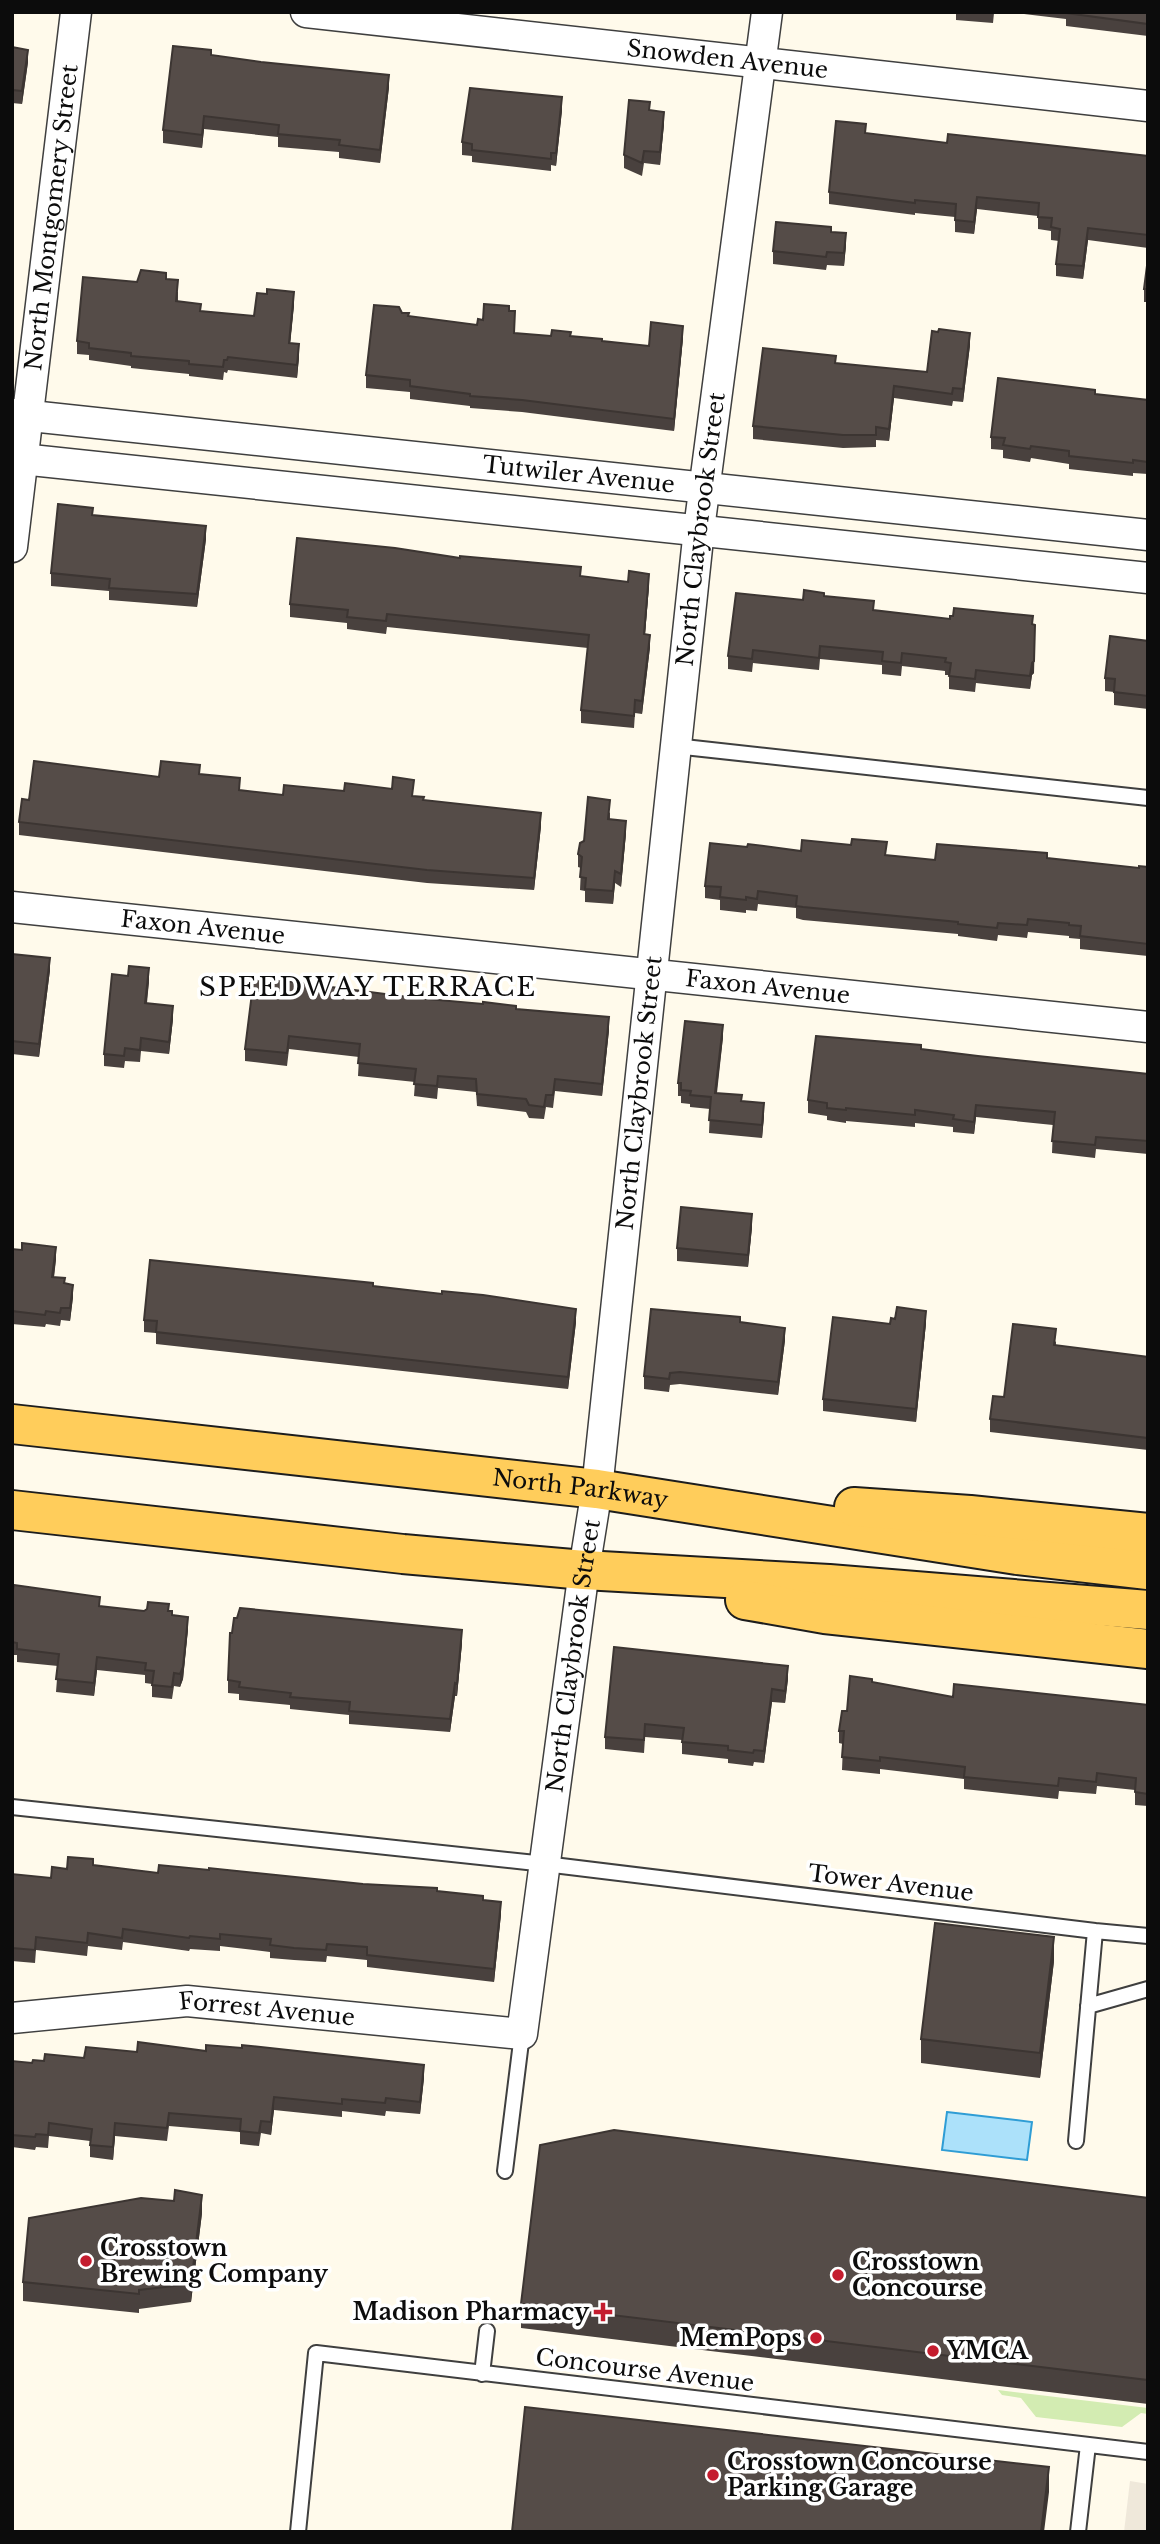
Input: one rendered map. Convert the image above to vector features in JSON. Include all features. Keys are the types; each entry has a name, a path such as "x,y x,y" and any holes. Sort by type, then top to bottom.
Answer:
{"main road":[{"name":"North Parkway","path":"12,1424 597,1489 1017,1555 1148,1570"},
{"path":"597,1489 970,1514 1148,1533"},
{"path":"12,1510 389,1553 584,1570 842,1585 1148,1610"},
{"path":"584,1570 800,1610 1148,1649"}],"street":[{"name":"North Montgomery Street","path":"12,547 20,415 76,12"},
{"name":"Snowden Avenue","path":"306,12 1148,106"},
{"name":"North Claybrook Street","path":"522,2034 597,1489 699,529 767,12"},
{"name":"Tutwiler Avenue","path":"20,415 1148,535"},
{"name":"Tutwiler Avenue","path":"17,458 1148,578"},
{"name":"Faxon Avenue","path":"12,907 1148,1027"},
{"name":"Forrest Avenue","path":"12,2018 187,2001 522,2034"}],"lane":[{"path":"675,746 1148,798"},
{"name":"Tower Avenue","path":"12,1807 545,1864 1148,1936"},
{"path":"1076,2141 1095,1931"},
{"path":"1088,2006 1148,1989"},
{"name":"North Claybrook Street","path":"505,2171 522,2034"},
{"path":"482,2374 487,2331"},
{"name":"Concourse Avenue","path":"298,2532 316,2353 1148,2452"},
{"path":"1078,2532 1088,2445"}],"green space":[{"path":"998,2390 1148,2408 1148,2414 1141,2413 1122,2427 1036,2417 1021,2398 1002,2395"}],"shaded area":[{"path":"1130,2481 1148,2484 1148,2532 1124,2532"}],"water":[{"path":"947,2112 1032,2122 1027,2160 942,2150"}],"building":[{"path":"1148,12 1148,24 1066,13"},
{"path":"173,46 211,50 211,55 261,62 389,75 380,150 339,145 340,140 278,134 279,125 204,116 202,135 163,130"},
{"path":"12,47 28,50 22,91 12,90"},
{"path":"470,88 562,97 556,153 551,153 551,159 472,150 472,144 462,142"},
{"path":"629,100 650,102 649,110 664,112 660,152 644,151 642,163 624,155"},
{"path":"836,121 866,124 865,133 947,143 948,134 1148,156 1148,235 1088,228 1083,266 1056,264 1060,229 1051,227 1052,218 1038,217 1039,203 977,197 974,222 955,220 956,204 915,200 915,203 829,192"},
{"path":"776,222 831,227 831,232 846,233 844,253 827,252 826,257 773,251"},
{"path":"1148,258 1148,289 1144,289"},
{"path":"141,270 166,273 166,279 178,280 176,301 201,304 200,311 254,316 257,293 267,294 267,289 294,292 289,343 299,344 297,365 228,357 224,360 223,367 189,364 189,361 131,356 131,353 89,348 89,343 77,341 83,277 137,282"},
{"path":"484,304 509,306 509,311 515,311 514,333 551,336 552,330 571,332 570,336 649,346 651,322 683,326 674,419 470,396 410,386 410,380 366,375 374,305 399,307 402,313 409,313 408,316 477,325 478,319 483,320"},
{"path":"939,329 970,333 963,389 953,388 952,394 894,386 889,429 876,427 876,435 843,435 753,426 763,348 836,356 835,363 927,372 932,331 938,332"},
{"path":"998,378 1095,390 1095,394 1148,400 1148,462 1133,460 1133,463 1069,456 1069,451 1003,445 1005,438 991,437"},
{"path":"58,504 93,508 92,515 206,526 197,594 109,588 110,579 51,573"},
{"path":"297,538 460,558 581,567 580,576 628,582 629,571 649,574 644,634 650,635 642,701 635,700 634,716 581,710 589,635 387,614 386,621 347,617 348,610 290,604"},
{"path":"804,590 824,593 824,596 874,601 873,610 950,619 954,608 1033,616 1034,661 1030,676 976,670 975,679 949,676 951,663 945,662 946,658 902,653 901,663 882,661 883,652 820,646 819,658 753,650 752,659 728,656 736,593 803,600"},
{"path":"1110,636 1148,641 1148,696 1114,692 1115,679 1105,678"},
{"path":"34,761 159,777 161,761 200,765 199,774 240,778 239,790 283,795 284,785 344,791 345,783 392,789 393,777 414,780 412,796 424,797 423,800 541,813 534,878 427,870 19,822 22,799 29,800"},
{"path":"588,797 610,800 608,819 626,821 621,874 615,871 613,891 585,889 586,878 580,877 582,857 578,854 580,843 584,841"},
{"path":"852,839 887,842 885,855 935,860 937,844 1047,853 1047,858 1148,867 1148,944 1080,936 1081,926 1069,923 1028,919 1027,925 998,923 997,928 796,906 797,896 758,891 757,899 720,897 721,887 705,886 710,843 747,847 748,844 801,851 802,840 851,845"},
{"path":"12,954 50,958 39,1044 12,1041"},
{"path":"129,966 149,968 145,1003 173,1006 169,1042 141,1038 140,1050 125,1048 124,1056 104,1054 112,974 128,976"},
{"path":"254,977 416,998 483,1002 516,1006 516,1009 609,1017 602,1084 555,1079 553,1095 546,1095 544,1107 529,1105 526,1099 477,1094 476,1079 438,1076 437,1086 414,1084 416,1069 358,1063 360,1044 289,1036 287,1053 245,1049"},
{"path":"685,1021 723,1025 715,1093 742,1095 741,1101 764,1103 762,1125 709,1120 711,1097 690,1095 691,1091 681,1090 681,1083 678,1083"},
{"path":"816,1036 921,1045 921,1049 1148,1074 1148,1141 1096,1137 1095,1145 1052,1141 1055,1112 976,1105 974,1122 953,1119 954,1115 915,1110 915,1115 827,1108 827,1103 808,1100"},
{"path":"681,1207 752,1214 748,1255 677,1248"},
{"path":"22,1243 56,1247 52,1277 65,1278 64,1283 73,1285 70,1308 61,1308 60,1313 46,1311 45,1315 12,1311 12,1249 22,1250"},
{"path":"150,1260 373,1283 373,1286 442,1294 442,1291 483,1295 576,1309 568,1377 156,1332 157,1321 144,1320"},
{"path":"897,1307 926,1311 916,1409 823,1399 833,1317 890,1324 891,1318 895,1319"},
{"path":"651,1309 740,1317 740,1322 785,1328 778,1382 680,1372 670,1373 669,1379 644,1376"},
{"path":"1013,1324 1056,1329 1054,1345 1148,1357 1148,1438 990,1419 993,1396 1004,1397"},
{"path":"14,1585 100,1597 99,1606 144,1611 148,1602 169,1604 168,1611 172,1611 172,1615 188,1617 180,1674 174,1673 172,1687 152,1685 154,1671 145,1670 146,1663 97,1657 94,1683 56,1679 59,1654 17,1649 17,1643 12,1642"},
{"path":"240,1608 462,1630 457,1684 455,1683 450,1719 349,1711 350,1702 290,1697 291,1693 239,1687 240,1682 228,1680 230,1633"},
{"path":"614,1647 788,1666 785,1691 772,1689 764,1751 754,1750 753,1753 728,1750 728,1746 682,1742 684,1728 645,1724 644,1740 605,1737"},
{"path":"850,1676 953,1697 954,1684 1148,1705 1148,1794 1135,1792 1136,1778 1097,1773 1096,1782 1059,1778 1058,1786 964,1777 965,1767 880,1757 880,1761 842,1757 844,1731 839,1731 842,1711 847,1711"},
{"path":"68,1857 93,1859 93,1865 158,1873 159,1865 209,1868 363,1884 437,1888 437,1891 483,1896 483,1900 501,1902 494,1969 367,1955 367,1947 327,1944 326,1950 294,1948 270,1945 271,1939 220,1934 220,1939 189,1938 123,1929 122,1938 88,1933 87,1943 36,1937 35,1950 12,1948 12,1874 51,1878 52,1867 67,1869"},
{"path":"935,1923 1054,1937 1040,2053 921,2039"},
{"path":"138,2042 206,2051 206,2045 242,2048 242,2045 424,2065 420,2102 386,2098 385,2103 342,2099 342,2104 274,2097 271,2122 261,2121 259,2133 240,2131 241,2119 169,2113 167,2128 115,2123 113,2147 90,2145 92,2129 49,2123 48,2135 12,2135 12,2061 44,2061 45,2054 84,2058 86,2047 137,2052"},
{"name":"Crosstown Concourse","path":"614,2130 1148,2198 1148,2380 521,2304 540,2145"},
{"name":"Crosstown Brewing Company","path":"175,2190 202,2195 191,2284 139,2290 139,2294 23,2282 29,2218 141,2198 174,2201"},
{"name":"Crosstown Concourse Parking Garage","path":"525,2407 1049,2467 1041,2532 512,2532"}],"place":[{"name":"Crosstown Brewing Company","path":"86,2261"},
{"name":"Crosstown Concourse","path":"838,2275"},
{"name":"Madison Pharmacy","path":"603,2312"},
{"name":"MemPops","path":"816,2338"},
{"name":"YMCA","path":"933,2351"},
{"name":"Crosstown Concourse Parking Garage","path":"713,2475"}],"district":[{"name":"SPEEDWAY TERRACE","path":"368,987"}]}
